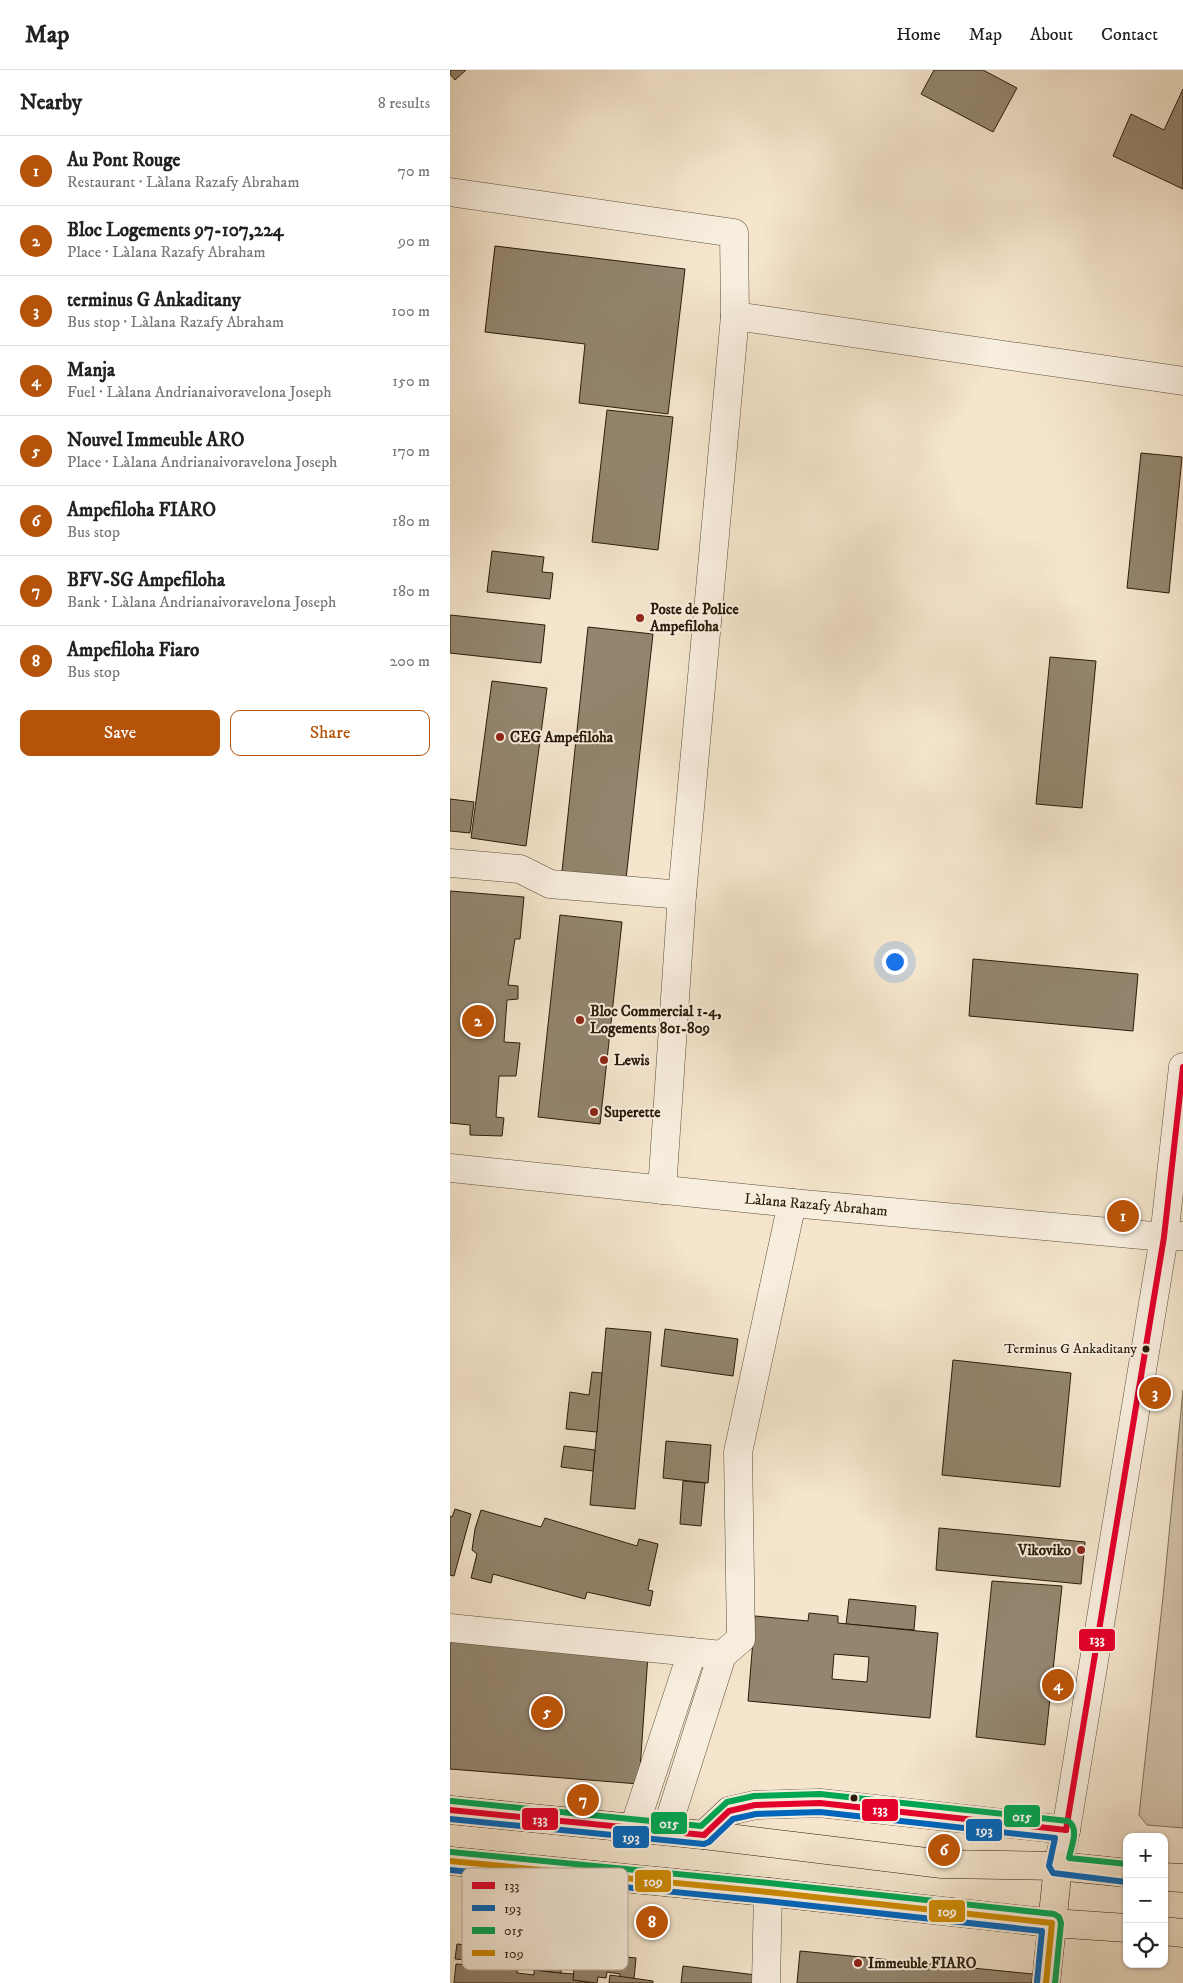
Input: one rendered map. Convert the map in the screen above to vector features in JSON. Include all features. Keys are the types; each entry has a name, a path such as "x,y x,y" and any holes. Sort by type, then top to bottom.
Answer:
{"main road":[{"path":"450,1810 704,1834 942,1864 1058,1866 1123,1873"},
{"path":"450,1861 522,1868"},
{"path":"1046,1983 1058,1866"},
{"path":"1168,1877 1183,1878"},
{"path":"628,1878 1052,1923 1123,1928"},
{"path":"1168,1931 1183,1933"}],"street":[{"path":"450,192 734,233 735,316 682,895 662,1190"},
{"path":"735,316 1183,381"},
{"path":"450,863 520,869 550,884 682,895"},
{"path":"1058,1866 1174,1236 1183,1067"},
{"name":"Làlana Razafy Abraham","path":"450,1168 792,1203 1174,1236"},
{"path":"666,1831 722,1655 741,1639 738,1452 792,1203"},
{"path":"450,1628 722,1655"},
{"path":"634,1828 692,1652"},
{"path":"704,1834 729,1811 755,1805 820,1803 1066,1830"},
{"path":"766,1983 768,1892"}],"shaded area":[{"path":"1183,1390 1183,1828 1147,1825 1139,1815"}],"building":[{"path":"450,70 466,70 455,80 450,74"},
{"path":"934,70 983,70 1017,88 993,132 921,94"},
{"path":"1183,89 1183,189 1113,156 1131,114 1164,130"},
{"path":"495,246 685,269 668,414 579,403 585,344 485,332"},
{"path":"607,410 673,417 658,550 592,542"},
{"path":"1141,453 1182,457 1169,593 1127,588"},
{"path":"492,551 544,557 542,572 553,573 550,599 487,592"},
{"path":"450,615 545,625 541,663 450,653"},
{"path":"588,627 653,634 626,879 562,871"},
{"path":"1050,657 1096,661 1082,808 1036,804"},
{"path":"492,681 547,688 526,846 471,838"},
{"path":"450,799 474,802 470,833 450,831"},
{"path":"450,891 524,897 520,939 515,939 508,985 518,986 518,999 507,1000 504,1042 520,1043 516,1076 499,1076 496,1117 504,1118 502,1136 470,1135 470,1125 450,1123"},
{"name":"Bloc Commercial 1-4, Logements 801-809","path":"560,915 622,922 600,1124 538,1117"},
{"path":"973,959 1138,974 1133,1031 969,1016"},
{"path":"606,1328 651,1332 635,1509 590,1505"},
{"path":"665,1329 738,1339 733,1376 661,1366"},
{"path":"953,1360 1071,1373 1060,1487 942,1475"},
{"path":"592,1372 602,1373 597,1432 566,1429 570,1392 589,1395"},
{"path":"666,1441 711,1445 708,1483 663,1478"},
{"path":"564,1446 595,1450 593,1471 561,1467"},
{"path":"683,1481 705,1483 701,1526 680,1524"},
{"path":"455,1509 471,1514 454,1576 450,1575 450,1516 452,1517"},
{"path":"481,1510 541,1527 545,1518 637,1546 639,1539 658,1544 648,1590 653,1591 650,1606 587,1592 585,1599 493,1574 491,1583 471,1578 477,1554 472,1550 475,1529"},
{"path":"939,1528 1085,1542 1081,1584 936,1570"},
{"path":"992,1581 1062,1586 1045,1745 976,1737"},
{"path":"849,1599 916,1606 914,1630 846,1624"},
{"path":"809,1613 838,1616 838,1623 938,1633 930,1718 748,1701 755,1616 808,1621","holes":["834,1654 869,1657 867,1682 832,1679"]},
{"path":"450,1640 648,1655 639,1784 450,1769"},
{"path":"457,1944 462,1945 462,1960 455,1959"},
{"name":"Immeuble FIARO","path":"800,1951 1033,1974 1032,1983 797,1983"},
{"path":"628,1957 636,1958 634,1979 620,1977 620,1974 607,1972 606,1978 598,1977 597,1983 573,1980 574,1970 628,1970"},
{"path":"456,1964 462,1964 462,1970 517,1970 517,1973 534,1975 534,1970 574,1974 573,1980 593,1983 454,1983"},
{"path":"683,1966 756,1975 755,1983 681,1983"},
{"path":"534,1970 561,1970 561,1973"},
{"path":"610,1975 653,1981 653,1983 609,1983"}],"transit line":[{"name":"133","path":"1066,1830 1164,1237 1183,1067"},
{"name":"015","path":"451,1801 701,1826 727,1802 754,1796 820,1794 1068,1821 1074,1828 1069,1858 1123,1864"},
{"name":"133","path":"704,1835 729,1811 755,1805 820,1803 1066,1830"},
{"name":"133","path":"450,1810 704,1835"},
{"name":"193","path":"450,1819 704,1844 709,1842 733,1819 756,1814 820,1812 1055,1838 1049,1866 1053,1873 1123,1882"},
{"name":"015","path":"451,1852 615,1868"},
{"name":"109","path":"450,1861 522,1868"},
{"name":"015","path":"628,1869 1054,1914 1059,1917 1061,1923 1055,1983"},
{"name":"193","path":"450,1870 462,1871"},
{"name":"109","path":"628,1878 1052,1923 1046,1983"},
{"name":"193","path":"628,1887 1042,1931 1037,1982"}],"place":[{"name":"Poste de Police Ampefiloha","path":"640,618"},
{"name":"CEG Ampefiloha","path":"500,737"},
{"name":"Bloc Commercial 1-4, Logements 801-809","path":"580,1020"},
{"name":"Bloc Logements 97-107,224","path":"478,1021"},
{"name":"Lewis","path":"604,1060"},
{"name":"Superette","path":"594,1112"},
{"name":"Au Pont Rouge","path":"1123,1216"},
{"name":"Terminus G Ankaditany","path":"1146,1349"},
{"name":"terminus G Ankaditany","path":"1155,1393"},
{"name":"Vikoviko","path":"1081,1550"},
{"name":"Manja","path":"1058,1685"},
{"name":"Nouvel Immeuble ARO","path":"547,1712"},
{"name":"BFV-SG Ampefiloha","path":"583,1800"},
{"name":"Ampefiloha FIARO","path":"944,1850"},
{"name":"Ampefiloha Fiaro","path":"652,1922"},
{"name":"Immeuble FIARO","path":"858,1963"}]}
